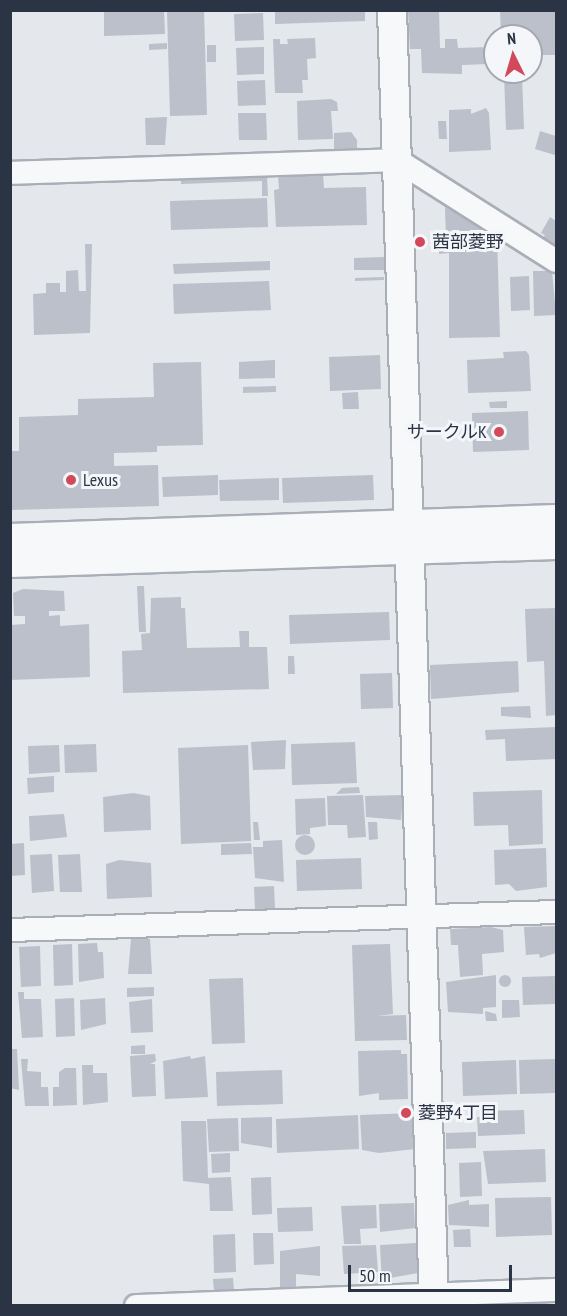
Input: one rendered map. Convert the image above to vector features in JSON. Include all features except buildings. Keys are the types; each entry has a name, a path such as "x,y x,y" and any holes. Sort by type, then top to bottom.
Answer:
{"street":[{"path":"392,10 412,537 434,1300"},
{"path":"10,173 397,160 556,261"},
{"path":"10,563 412,537 556,519"},
{"path":"10,538 412,537 556,545"},
{"path":"10,930 556,912"},
{"path":"136,1305 434,1300 556,1290"}],"place":[{"name":"茜部菱野","path":"420,242"},
{"name":"サークルK","path":"499,432"},
{"name":"Lexus","path":"71,480"},
{"name":"菱野4丁目","path":"406,1113"}]}
